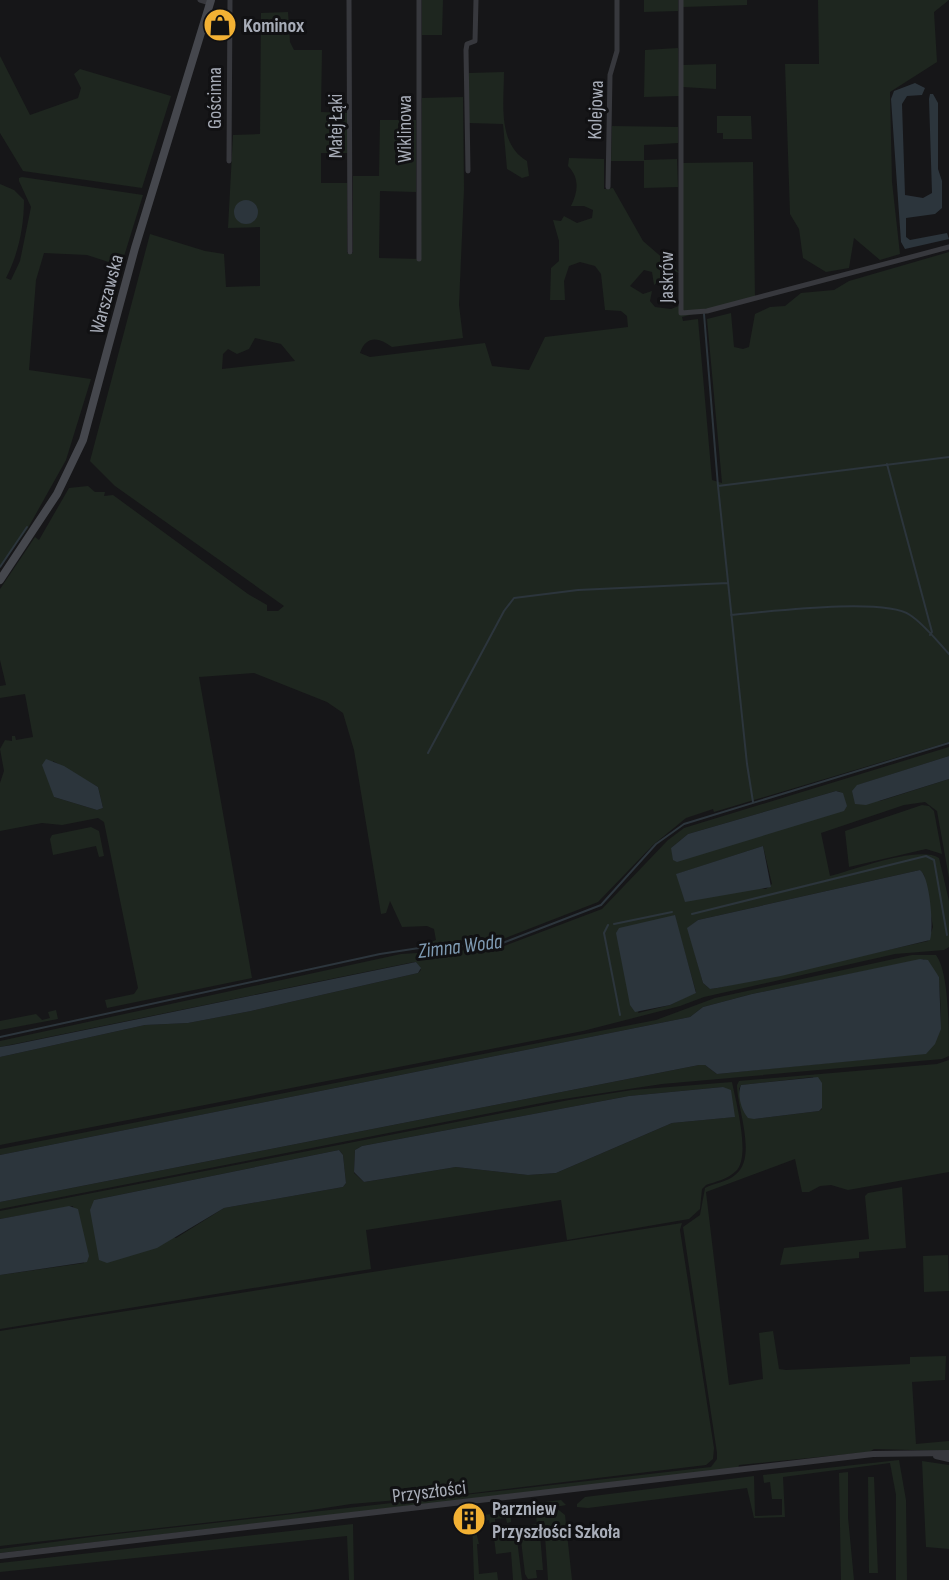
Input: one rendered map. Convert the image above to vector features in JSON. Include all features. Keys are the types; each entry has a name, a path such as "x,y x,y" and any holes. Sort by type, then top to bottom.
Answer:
{"main road":[{"name":"Warszawska","path":"0,580 57,494 83,440 135,248 210,1"}],"street":[{"path":"200,0 210,1"},
{"name":"Gościnna","path":"229,161 230,0"},
{"name":"Małej Łąki","path":"349,0 350,252"},
{"name":"Wiklinowa","path":"419,259 420,0"},
{"path":"468,171 466,50 467,44 475,41 476,0"},
{"name":"Kolejowa","path":"608,187 610,75 617,51 616,0"},
{"name":"Jaskrów","path":"681,0 681,313 707,311 949,247"},
{"name":"Przyszłości","path":"0,1556 873,1454 949,1453"},
{"name":"Przyszłości","path":"933,1455 949,1459"}],"shaded area":[{"path":"422,0 443,0 442,35 422,35"},
{"path":"644,0 678,0 678,11 644,12"},
{"path":"683,0 747,0 747,5 683,7"},
{"path":"818,0 949,0 934,12 937,62 890,92 892,182 900,254 880,260 854,238 849,268 826,272 803,258 799,229 790,214 785,64 819,64"},
{"path":"288,12 290,42 294,50 322,50 321,112 348,113 347,153 321,153 321,183 347,183 347,253 353,253 353,176 379,176 380,120 416,120 416,192 380,191 379,258 421,259 422,98 463,97 464,189 459,305 463,338 392,347 382,341 373,340 366,343 360,353 370,357 485,343 492,366 529,370 545,337 628,327 627,316 621,311 605,310 601,274 595,266 580,262 569,266 564,281 565,300 550,300 551,268 559,261 559,241 553,220 561,221 564,216 577,223 592,218 593,210 584,206 571,206 577,185 575,175 568,166 569,158 604,159 604,189 613,188 643,241 680,273 681,163 753,162 755,298 682,317 683,321 698,319 712,480 722,483 707,319 731,313 734,347 743,349 749,347 755,314 770,307 785,306 801,293 834,290 849,281 949,252 949,742 714,812 713,809 686,818 653,845 598,902 498,941 423,945 436,940 434,929 427,926 402,927 390,901 386,913 381,914 354,750 343,713 327,702 254,673 199,677 252,978 107,1008 105,1000 134,994 138,988 104,822 98,818 62,825 42,823 0,831 0,783 4,771 0,749 5,740 12,741 12,736 15,736 16,740 33,737 25,694 0,698 0,686 6,685 0,660 0,589 35,537 39,540 69,488 88,486 95,492 105,492 104,496 113,495 248,594 267,605 267,611 278,611 284,606 115,486 90,461 150,234 205,251 224,254 226,287 260,286 260,227 228,228 233,135 260,134 261,13","holes":["644,270 652,272 654,285 672,270 681,274 681,305 671,309 655,307 650,301 652,291 643,294 630,286","255,338 281,344 295,361 222,369 223,354 228,349 237,354 249,349","53,761 98,787 103,808 97,810 54,797"]},
{"path":"678,48 679,96 644,97 645,50"},
{"path":"0,56 30,115 78,98 81,88 74,74 80,69 171,96 142,188 23,171 0,133"},
{"path":"716,64 716,89 683,87 683,65"},
{"path":"504,72 504,121 511,144 527,161 529,176 522,178 507,169 503,124 469,123 469,73"},
{"path":"915,83 925,88 922,95 907,96 902,104 905,195 923,198 932,193 929,99 930,94 933,94 938,103 938,169 942,181 942,208 935,214 906,218 906,237 910,240 947,233 949,239 905,249 901,242 891,99 894,91"},
{"path":"717,116 751,116 752,139 723,139 723,133 717,133"},
{"path":"612,126 678,127 678,143 644,145 644,160 677,159 678,187 644,188 644,161 611,161"},
{"path":"22,177 143,195 121,266 87,255 44,253 36,280 29,370 91,379 66,460 28,528 0,566 0,184 14,190 24,200 20,240 6,278 11,280 20,261 31,207 19,181"},
{"path":"246,200 251,201 257,207 257,217 251,223 246,224 241,223 235,217 234,212 235,207 241,201"},
{"path":"949,747 949,756 858,785 880,801 949,779 949,878 937,811 925,802 904,805 821,833 830,876 902,856 917,854 939,858 949,901 949,947 944,950 895,954 704,997 680,1006 583,1031 0,1145 0,1057 145,1025 188,1023 251,1011 418,973 421,970 416,962 409,963 0,1047 0,1041 401,954 499,948 602,909 668,840 684,828","holes":["836,791 840,791 671,848 688,834","763,846 772,884 766,889 677,874","920,870 924,875 933,927 928,941 710,989 703,983 688,928 698,920","674,915 696,992 670,1005 638,1013"]},
{"path":"949,756 949,779 866,805 855,804 852,791 857,785"},
{"path":"46,759 64,766 98,787 103,808 97,810 54,797 42,765"},
{"path":"836,791 843,793 847,806 844,811 677,862 673,860 671,848 688,834"},
{"path":"922,805 929,806 934,811 942,854 926,849 849,867 845,831"},
{"path":"91,827 99,831 104,856 99,857 96,846 53,855 50,839 52,835"},
{"path":"763,846 771,887 685,902 676,874"},
{"path":"920,870 926,882 930,903 932,925 930,940 781,976 710,989 703,983 687,928 698,920"},
{"path":"675,915 696,993 670,1005 635,1012 630,1005 616,933 619,928"},
{"path":"912,955 936,955 944,974 949,1056 942,1059 662,1084 557,1100 0,1209 0,1202 699,1065 705,1065 717,1074 920,1054 929,1049 935,1041 939,1032 941,1009 939,977 924,959 752,994 703,1007 690,1017 0,1155 0,1149 656,1020 715,998"},
{"path":"920,959 928,960 939,977 941,1029 935,1044 926,1054 717,1074 705,1065 699,1065 0,1202 0,1155 690,1017 703,1007 752,994"},
{"path":"416,962 421,968 418,973 251,1011 188,1023 145,1025 0,1057 0,1047"},
{"path":"56,1010 58,1019 0,1030 0,1021 36,1014 42,1020 50,1018 48,1012"},
{"path":"949,1060 949,1172 848,1190 831,1185 802,1192 795,1159 706,1192 729,1385 763,1379 759,1333 773,1331 779,1369 910,1364 910,1357 946,1356 945,1380 912,1382 916,1444 949,1441 949,1451 874,1449 869,1452 739,1465 738,1468 0,1553 0,1549 99,1536 711,1467 717,1459 717,1453 683,1227 700,1215 705,1188 725,1181 742,1167 746,1145 738,1095 739,1081 937,1064","holes":["813,1077 822,1109 754,1119 744,1112 739,1089 741,1085"]},
{"path":"818,1077 822,1083 822,1108 819,1111 754,1119 748,1118 743,1111 740,1102 741,1085"},
{"path":"732,1082 741,1129 740,1164 729,1176 706,1185 702,1189 700,1209 689,1219 567,1240 561,1200 366,1230 371,1269 0,1329 0,1275 84,1263 73,1206 0,1219 0,1211 569,1100 632,1090","holes":["723,1087 734,1117 672,1123 556,1173 528,1175 456,1167 364,1182 354,1173 355,1150 362,1146 629,1096","339,1150 343,1155 346,1183 343,1187 224,1208 176,1238 94,1200"]},
{"path":"723,1087 731,1090 735,1117 672,1123 556,1173 528,1175 456,1167 364,1182 354,1172 355,1150 362,1146 629,1096"},
{"path":"339,1150 343,1155 346,1183 343,1187 224,1208 157,1248 107,1263 99,1260 90,1210 94,1200"},
{"path":"902,1187 906,1248 859,1252 859,1258 780,1265 784,1248 869,1239 865,1196 868,1193"},
{"path":"69,1206 78,1209 89,1256 87,1262 0,1275 0,1219"},
{"path":"682,1223 680,1230 714,1448 713,1459 706,1465 0,1546 0,1331"},
{"path":"948,1255 949,1291 924,1292 923,1256"},
{"path":"899,1460 906,1500 907,1580 896,1580 896,1495 890,1463 783,1477 785,1517 754,1518 747,1488 588,1508 577,1507 577,1504 585,1497 754,1476 755,1516 782,1515 782,1499 772,1499 770,1482 764,1483 763,1475"},
{"path":"922,1461 949,1465 949,1549 926,1547"},
{"path":"848,1472 848,1517 854,1580 841,1580 839,1473"},
{"path":"868,1477 874,1477 878,1573 869,1573"},
{"path":"561,1500 566,1505 555,1507 565,1515 572,1580 548,1580 544,1521 539,1522 543,1570 536,1570 537,1578 528,1579 525,1574 520,1532 524,1526 537,1524 536,1516 530,1514 528,1504"},
{"path":"522,1511 523,1516 511,1518 511,1522 507,1523 506,1518 495,1519 495,1524 490,1525 489,1520 478,1522 478,1527 475,1527 479,1544 477,1544 479,1574 497,1572 498,1580 474,1580 472,1516"},
{"path":"353,1524 354,1580 349,1580 347,1536 0,1572 0,1563"},
{"path":"512,1527 516,1531 522,1580 513,1580 511,1552 496,1554 493,1529 496,1534 507,1533 507,1528"}],"waterway":[{"path":"704,314 718,486 753,802"},
{"path":"718,486 949,457"},
{"path":"887,464 932,632 930,635"},
{"path":"0,567 27,527"},
{"path":"428,753 504,611 514,598 578,590 728,583"},
{"path":"731,615 851,606 896,610 915,619 949,654"},
{"name":"Zimna Woda","path":"0,1037 380,954 419,948 500,944 601,905 656,844 684,824 949,743"},
{"path":"692,914 926,856 934,860 947,935"},
{"path":"614,924 672,912"},
{"path":"608,925 604,933 620,1015"}],"place":[{"name":"Kominox","path":"220,25"},
{"name":"Parzniew Przyszłości Szkoła","path":"469,1519"}]}
